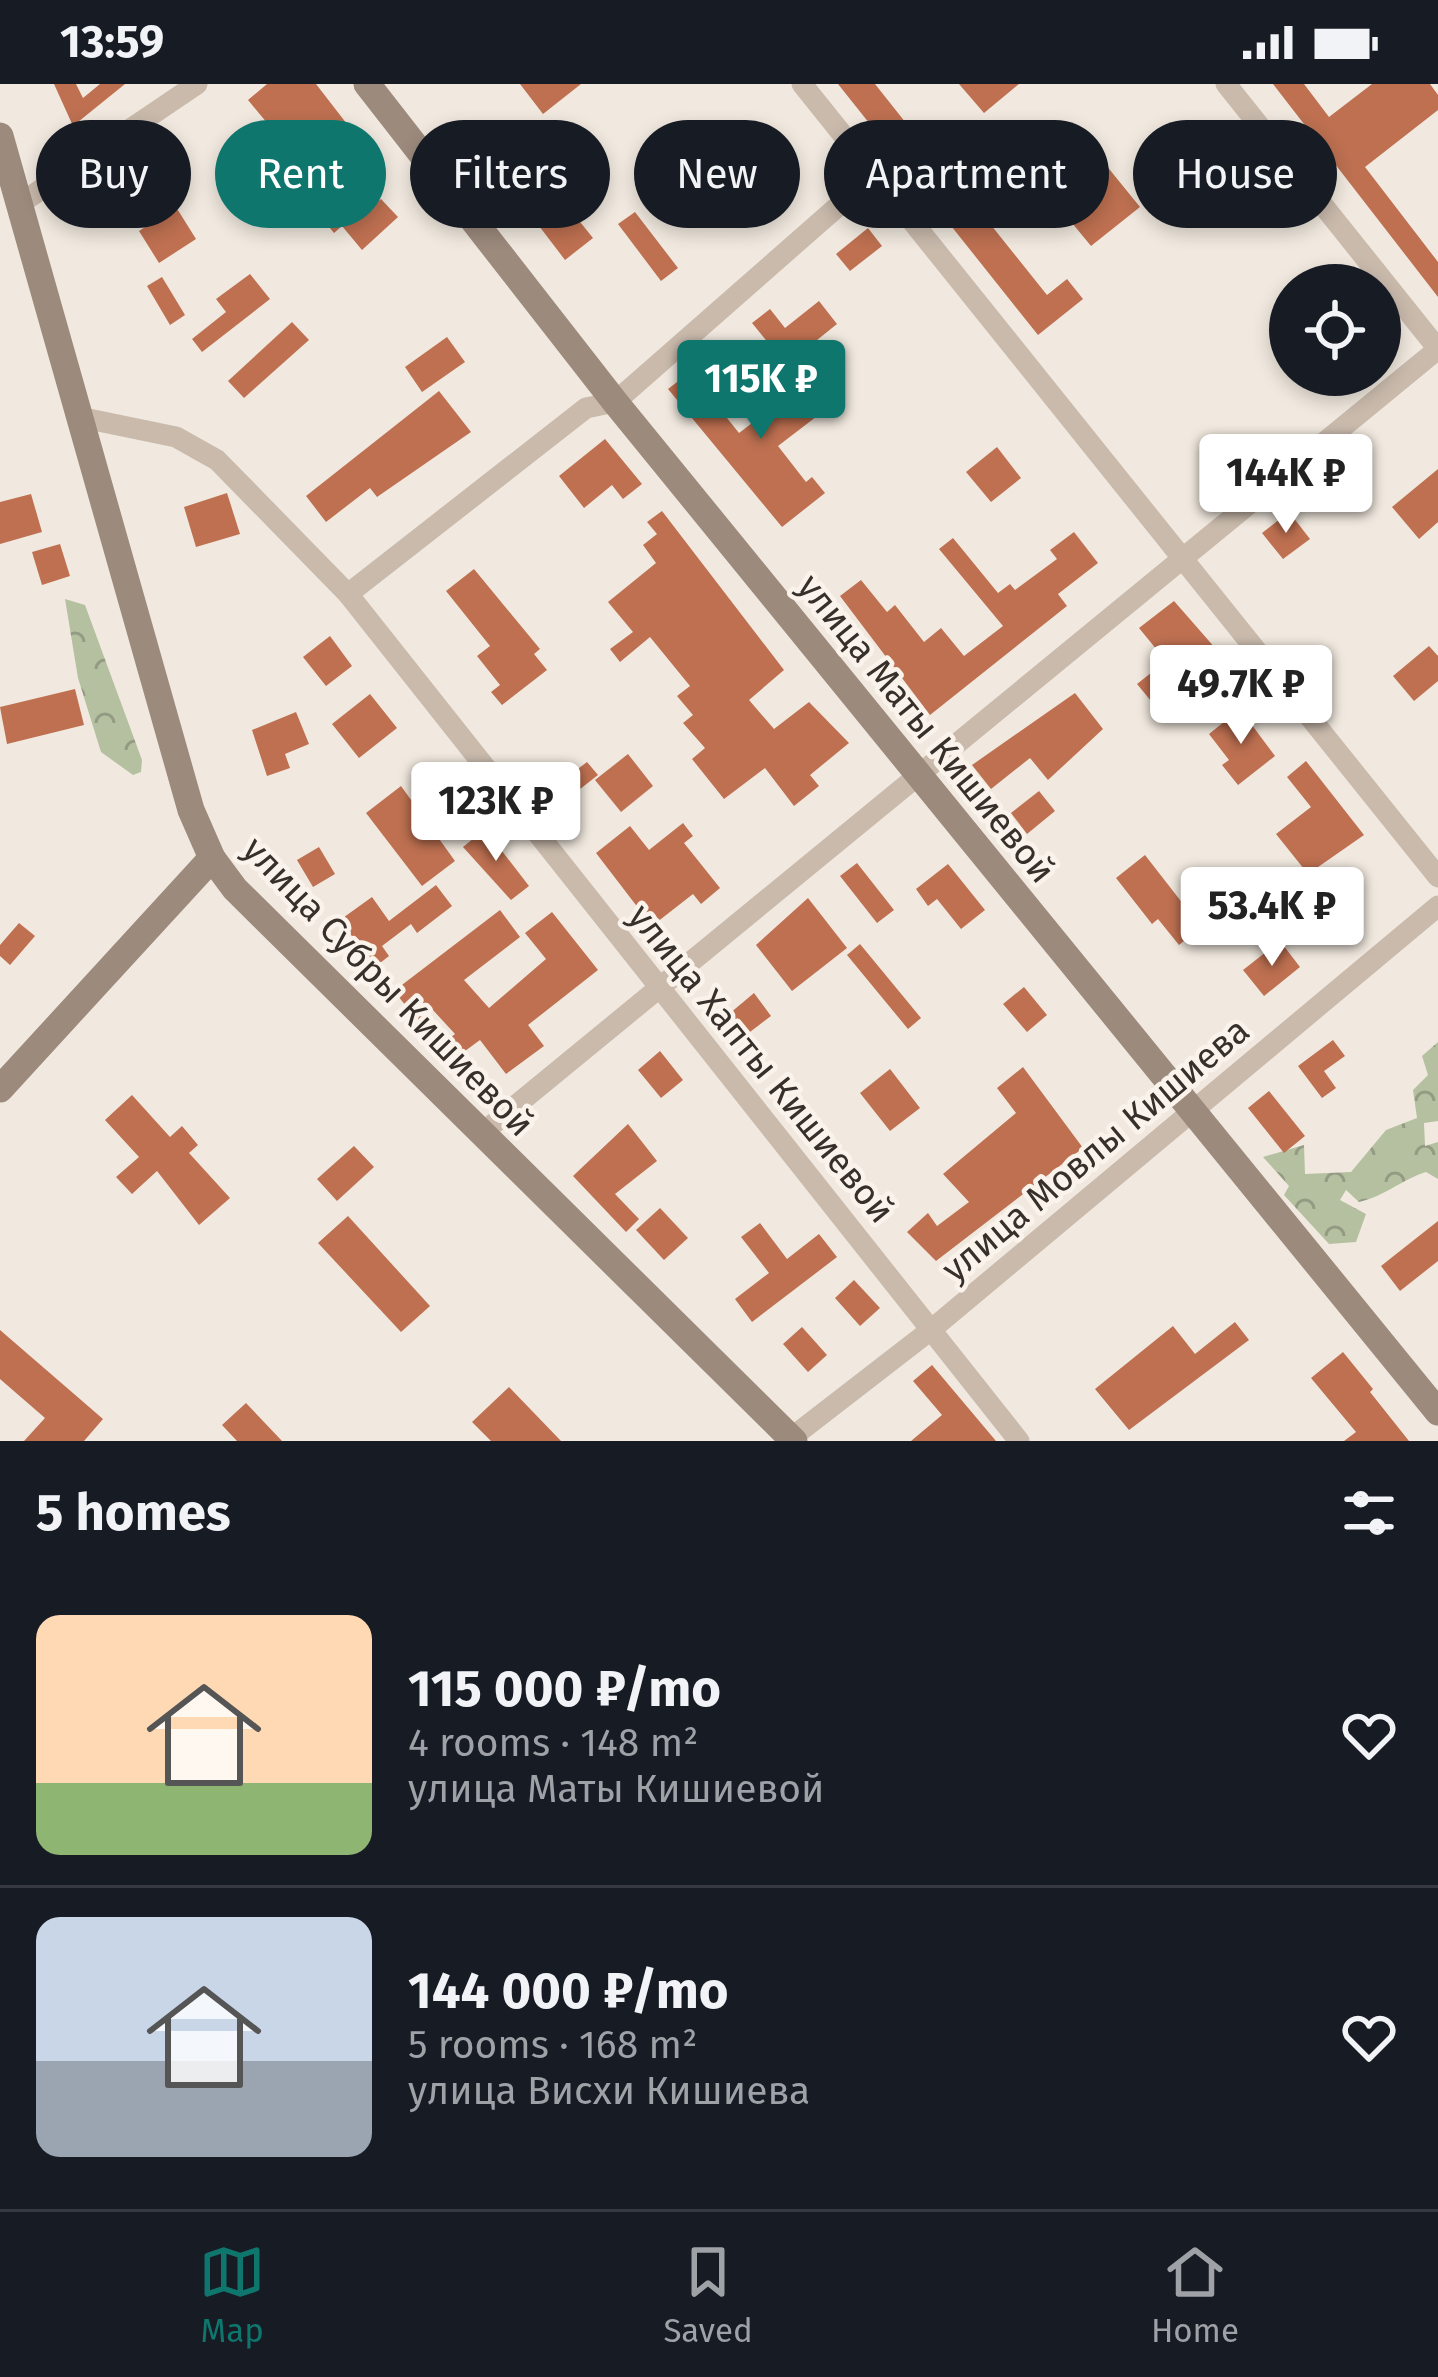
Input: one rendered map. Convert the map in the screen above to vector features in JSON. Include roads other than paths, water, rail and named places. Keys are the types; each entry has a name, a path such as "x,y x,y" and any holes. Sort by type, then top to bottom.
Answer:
{"street":[{"path":"21,202 197,84"},
{"name":"улица Маты Кишиевой","path":"367,84 615,401 1438,1412"},
{"path":"802,84 833,120"},
{"path":"481,1133 1438,349 1226,84"},
{"name":"улица Субры Кишиевой","path":"0,136 191,811 212,858 236,890 793,1439"},
{"path":"348,594 586,408 615,401 824,218"},
{"path":"921,228 1438,877"},
{"name":"улица Хапты Кишиевой","path":"79,417 176,437 217,460 348,594 1019,1441"},
{"path":"0,1089 212,858"},
{"name":"улица Мовлы Кишиева","path":"793,1439 932,1330 1438,906"}]}
